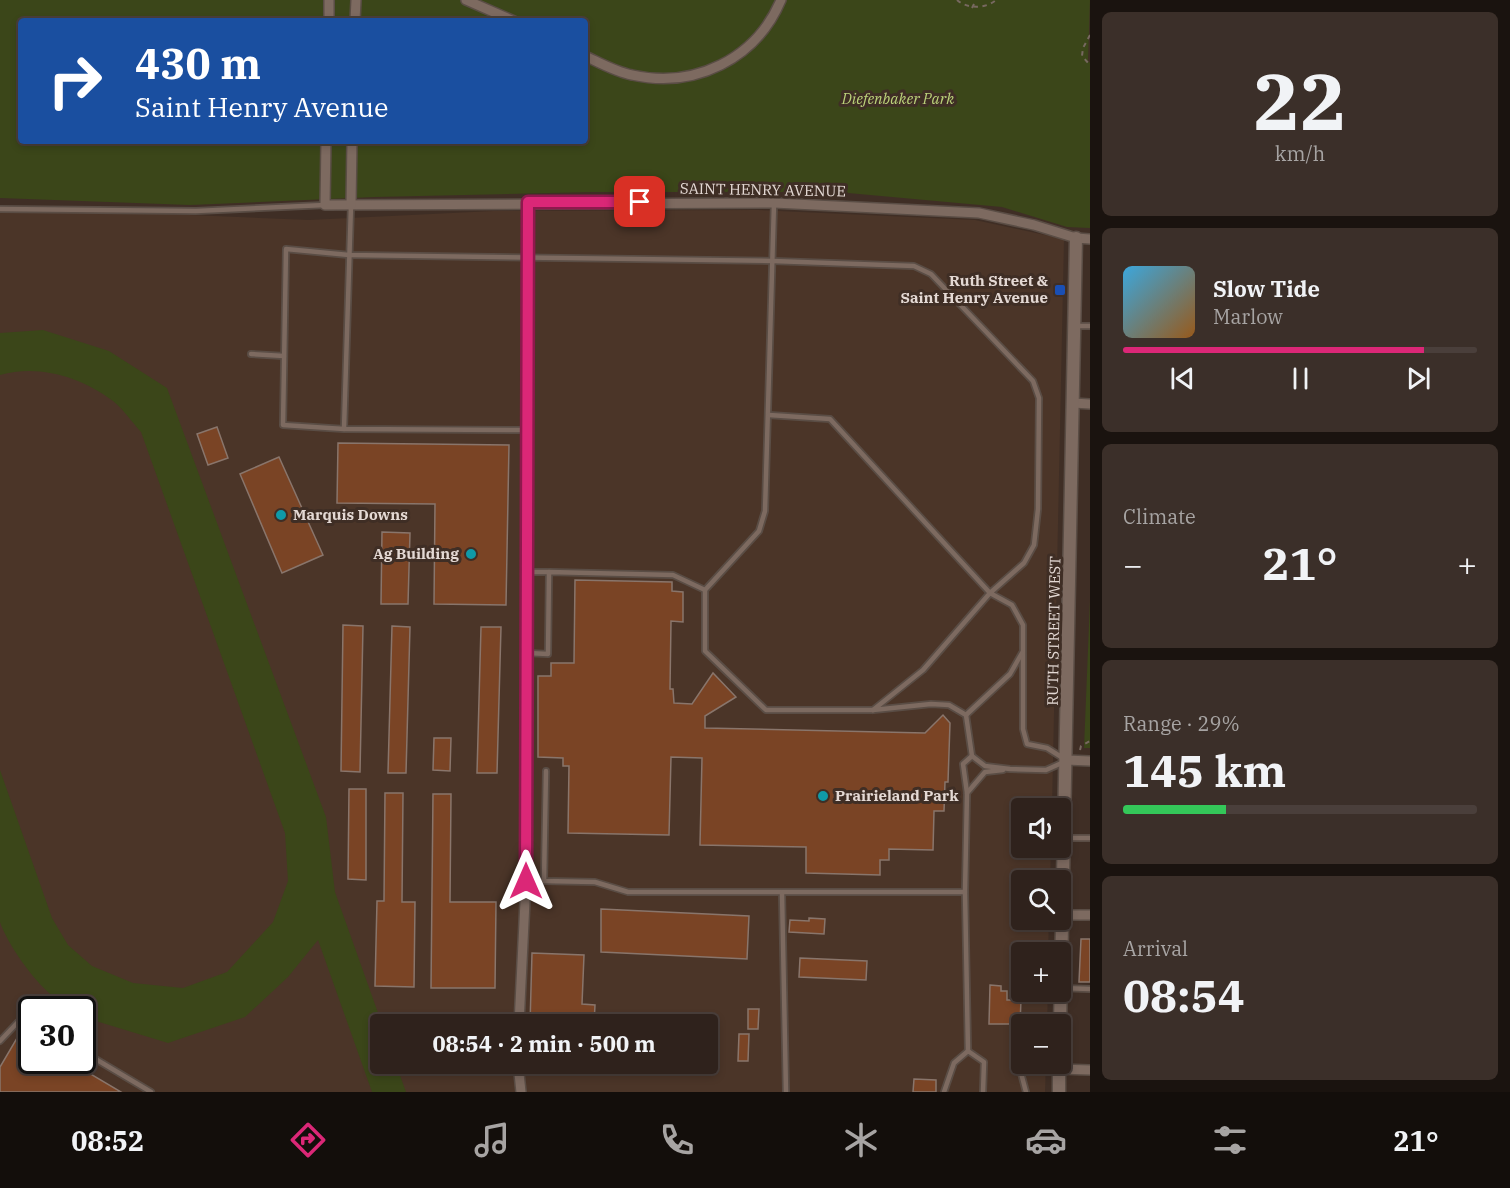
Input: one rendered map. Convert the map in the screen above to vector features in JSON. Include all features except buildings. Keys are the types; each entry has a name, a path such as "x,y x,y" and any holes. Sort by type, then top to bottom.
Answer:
{"street":[{"path":"329,0 329,18"},
{"path":"355,18 356,0"},
{"path":"466,0 507,18"},
{"path":"588,57 632,75 661,78 691,76 725,63 758,39 781,0"},
{"path":"325,205 326,144"},
{"path":"351,205 352,144"},
{"path":"519,1014 526,881 528,202"},
{"name":"SAINT HENRY AVENUE","path":"325,205 528,202 774,203 979,213 1034,225 1076,238 1090,239"},
{"name":"RUTH STREET WEST","path":"1065,798 1076,238"},
{"path":"1073,403 1090,404"},
{"path":"1066,760 1090,761"},
{"path":"1071,915 1090,915"},
{"path":"1071,1068 1090,1070"},
{"path":"519,1074 521,1092"},
{"path":"1059,1074 1059,1092"}],"lane":[{"path":"774,203 764,520 759,531 705,590 705,651 766,710 873,710 931,704 949,705 966,715"},
{"path":"0,209 185,211 325,205"},
{"path":"344,429 351,205"},
{"path":"528,430 344,429 283,425 286,249 349,255 773,261 914,266 931,274 1033,381 1039,398 1038,508 1034,546 1024,563 990,593 923,670 873,710"},
{"path":"1074,326 1090,326"},
{"path":"251,354 284,356"},
{"path":"769,415 830,419 990,593 1012,605 1023,625 1023,729 1027,744 1047,748 1066,760"},
{"path":"526,572 673,575 705,590"},
{"path":"528,653 548,654 549,572"},
{"path":"966,715 1010,674 1023,651"},
{"path":"966,715 972,756 985,766 1046,770 1066,760"},
{"path":"969,1051 965,892 967,793 963,764 972,756"},
{"path":"967,793 986,772 1010,769"},
{"path":"544,882 546,771"},
{"path":"1071,838 1090,838"},
{"path":"526,881 595,882 628,892 965,892"},
{"path":"782,893 786,1092"},
{"path":"1071,988 1090,989"},
{"path":"0,1041 18,1022"},
{"path":"944,1092 954,1064 969,1051"},
{"path":"969,1051 984,1062 983,1092"},
{"path":"96,1059 151,1092"},
{"path":"1021,1074 1026,1092"}],"path":[{"path":"957,0 972,8 996,0"},
{"path":"972,8 976,0"},
{"path":"1090,35 1083,48 1082,56 1090,66"},
{"path":"1080,760 1081,746 1090,741"}],"shaded area":[{"path":"0,207 309,220 493,211 758,210 975,220 1064,239 1052,798 1011,798 1011,858 1051,858 1050,870 1011,870 1011,930 1049,930 1048,942 1011,942 1011,1002 1048,1002 1047,1014 1011,1014 1011,1074 1046,1074 1045,1092 0,1092"}],"green space":[{"name":"Diefenbaker Park","path":"0,0 1090,0 1088,61 1090,63 1090,228 1067,227 1002,207 837,192 592,192 375,197 190,205 0,198"},
{"path":"43,330 109,351 167,388 326,817 335,892 378,1014 370,1014 370,1074 400,1074 406,1092 372,1092 318,940 288,977 245,1017 168,1043 96,1021 96,996 53,996 22,962 5,934 0,922 0,770 52,918 68,945 92,966 133,983 183,988 227,972 273,922 288,881 285,833 141,432 113,401 73,379 30,371 0,375 0,333"},
{"path":"1090,600 1090,748 1084,748"}],"place":[{"name":"Ruth Street & Saint Henry Avenue","path":"1060,290"},
{"name":"Marquis Downs","path":"281,515"},
{"name":"Ag Building","path":"471,554"},
{"name":"Prairieland Park","path":"823,796"}],"route":[{"path":"526,881 528,202 640,202"}]}
